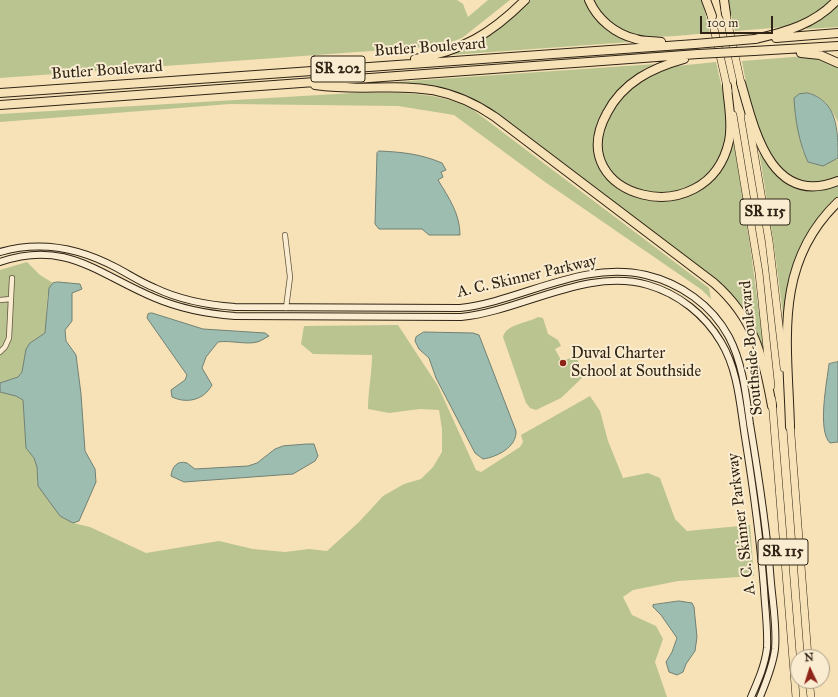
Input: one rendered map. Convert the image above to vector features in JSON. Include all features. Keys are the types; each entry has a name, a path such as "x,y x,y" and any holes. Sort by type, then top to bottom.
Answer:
{"highway":[{"path":"364,67 427,57 456,48 477,39 496,26 525,0"},
{"path":"589,0 599,17 617,32 636,39 675,45"},
{"path":"706,0 712,16"},
{"path":"723,0 726,14"},
{"path":"755,39 806,24 819,16 837,0"},
{"name":"Southside Boulevard","path":"726,14 741,83 769,241 790,427 807,649"},
{"name":"Southside Boulevard","path":"712,16 744,175 760,279 769,356 796,697"},
{"name":"Butler Boulevard","path":"0,93 838,33"},
{"name":"Butler Boulevard","path":"0,104 698,54 838,46"},
{"path":"784,49 820,55 838,64"},
{"path":"698,54 666,64 647,72 624,90 609,108 599,133 599,149 604,165 614,179 634,193 658,197 684,192 706,179 721,162 729,139 727,86"},
{"path":"301,83 329,87 395,86 425,88 460,97 486,111 714,283 729,297 747,323 758,345 764,362 772,406"},
{"path":"741,83 760,145 773,165 788,178 804,185 821,186 838,181"},
{"path":"790,427 788,317 790,288 798,262 808,239 821,220 838,202"}],"main road":[{"name":"A. C. Skinner Parkway","path":"0,252 31,246 57,246 87,255 156,289 190,301 235,308 460,308 488,303 591,274 627,272 654,277 686,292 710,312 730,339 736,353 743,378 766,522 775,648 772,665 760,697"},
{"name":"A. C. Skinner Parkway","path":"0,262 34,255 65,257 95,268 139,291 173,305 208,314 244,316 461,317 487,312 591,283 616,280 632,281 658,288 688,304 708,323 722,343 730,362 736,383 759,533 767,646 763,668 751,697"},
{"path":"722,343 730,339"}],"street":[{"path":"285,235 290,277 286,308"},
{"path":"0,352 5,347 9,338 12,278"},
{"path":"0,300 10,299"}],"green space":[{"path":"0,0 457,0 463,4 468,17 488,0 510,0 462,38 440,46 0,78"},
{"path":"528,0 585,0 597,20 603,26 609,31 630,42 450,55 470,46"},
{"path":"593,0 702,0 710,33 660,37 629,33 615,26 603,16"},
{"path":"727,0 833,0 814,16 785,27 735,31"},
{"path":"838,1 838,27 806,29"},
{"path":"814,56 838,67 838,122 823,100 808,93 795,113 803,152 837,160 838,158 838,178 817,183 793,179 787,176 777,167 769,154 762,140 751,107 742,61"},
{"path":"716,62 726,106 727,138 716,165 691,188 655,195 625,186 604,163 601,141 610,112 631,86 667,67"},
{"path":"655,64 644,69 622,87 597,131 604,171 649,199 702,186 733,138 750,245 764,350 727,293 483,107 395,84 395,82"},
{"path":"353,93 398,93 429,96 443,98 472,109 709,288 711,299 702,290 545,182 454,115 398,106 230,104 0,122 0,114"},
{"path":"759,151 766,162 796,185 838,183 838,199 803,246 785,329 773,238"},
{"path":"27,262 40,275 53,283 47,300 45,333 30,343 22,372 18,377 0,383 0,270"},
{"path":"538,317 543,318 548,334 558,340 561,346 555,349 562,362 575,355 584,372 582,373 584,376 561,398 536,410 530,408 526,403 503,337 508,329"},
{"path":"398,325 438,386 476,470 481,472 520,447 523,442 521,435 590,396 600,411 608,441 623,478 648,473 660,478 675,519 687,531 750,525 754,576 678,581 633,590 623,597 632,615 656,626 663,639 655,662 667,697 0,697 0,392 16,396 23,400 26,448 34,458 37,467 37,482 60,516 73,523 90,527 146,553 219,541 253,549 285,552 309,549 327,551 359,522 383,496 404,484 421,479 433,467 442,452 442,429 439,410 420,409 389,413 368,409 372,355 313,354 301,344 304,326"}],"shaded area":[{"path":"808,93 818,97 825,103 831,110 834,118 838,138 838,158 823,166 808,162 798,131 794,98 799,94"},
{"path":"379,151 427,157 442,163 446,170 441,172 443,177 438,180 456,213 460,227 460,235 429,235 422,229 379,229 375,224 377,153"},
{"path":"53,283 80,284 82,289 72,293 72,321 65,330 66,341 76,355 81,394 85,451 95,469 96,482 79,521 73,523 60,516 38,486 37,467 34,458 26,448 23,400 16,396 0,392 0,383 18,377 22,372 26,349 30,343 45,333 49,288"},
{"path":"152,313 203,329 265,333 269,336 253,343 218,342 206,357 202,368 212,385 209,390 195,399 183,400 172,397 171,390 185,380 187,375 147,318 148,314"},
{"path":"424,332 473,333 479,335 516,431 513,442 505,450 494,456 483,459 475,453 436,378 429,358 419,349 415,341 416,337"},
{"path":"838,362 838,442 830,443 826,437 824,428 823,417 825,393 829,364"},
{"path":"314,444 318,456 315,461 293,474 184,482 171,476 174,467 180,462 187,463 195,469 248,466 257,463 275,449 283,446"},
{"path":"679,601 692,603 694,607 697,637 695,651 686,664 683,672 677,675 669,672 666,662 672,652 677,638 653,605"}],"place":[{"name":"Duval Charter School at Southside","path":"563,363"}]}
